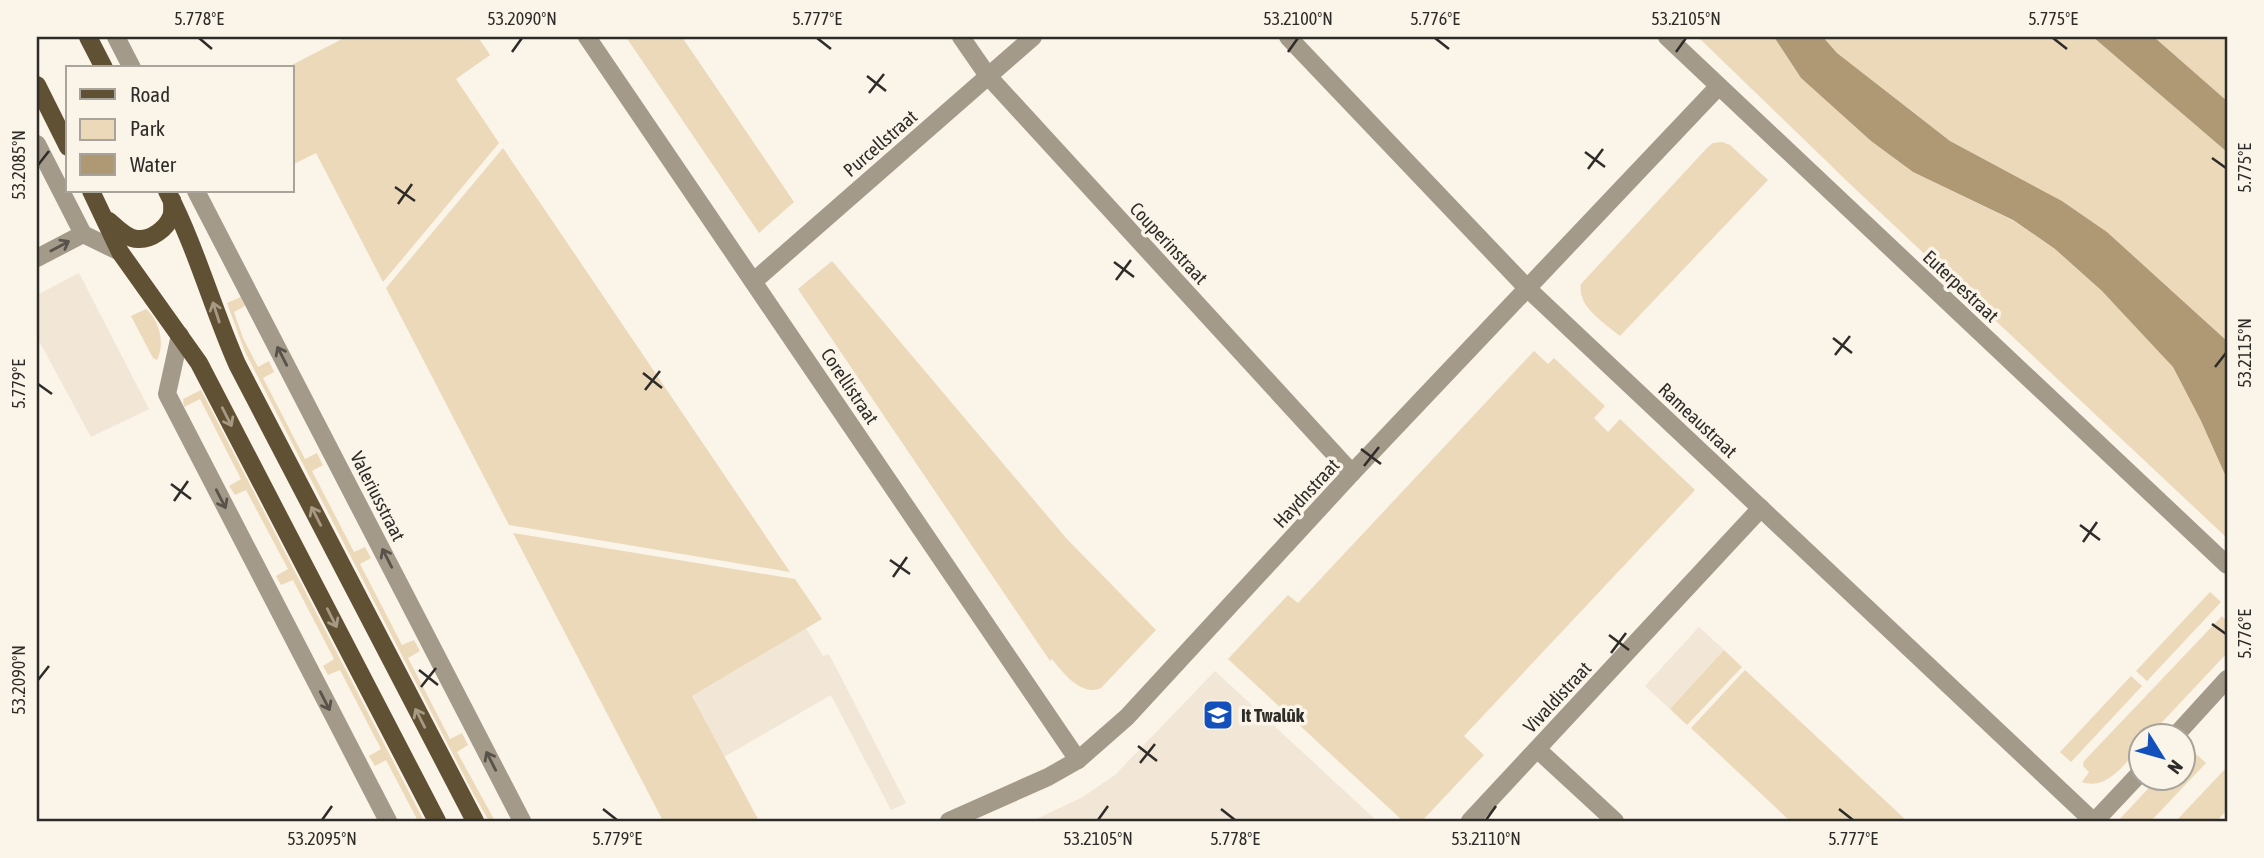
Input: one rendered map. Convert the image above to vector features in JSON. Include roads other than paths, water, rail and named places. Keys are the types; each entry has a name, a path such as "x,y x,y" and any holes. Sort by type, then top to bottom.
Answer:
{"main road":[{"path":"88,37 103,66"},
{"path":"37,85 66,143"},
{"path":"91,192 120,252 180,335 211,385 438,821"},
{"path":"102,213 117,228 138,239 149,237 165,226 172,216 169,195"},
{"path":"169,195 196,252 219,322 237,364 475,821"}],"street":[{"path":"116,37 131,66"},
{"name":"Corellistraat","path":"587,37 1077,760"},
{"name":"Couperinstraat","path":"961,37 988,76 1352,473"},
{"name":"Purcellstraat","path":"754,281 1033,37"},
{"name":"Rameaustraat","path":"1288,37 1528,289 2094,821"},
{"name":"Euterpestraat","path":"1667,37 2227,565"},
{"name":"Haydnstraat","path":"949,821 1018,792 1077,760 1127,717 1352,473 1718,87"},
{"path":"37,145 83,234 120,252"},
{"name":"Valeriusstraat","path":"197,192 522,821"},
{"path":"37,258 83,234"},
{"path":"180,335 167,394 388,821"},
{"name":"Vivaldistraat","path":"1469,821 1761,508"},
{"path":"2188,722 2227,678"},
{"path":"1537,749 1615,821"},
{"path":"2094,821 2128,785"}],"water":[{"path":"1774,37 1823,37 1837,53 1950,141 2062,201 2107,232 2227,341 2227,479 2173,367 2102,291 2055,249 2013,220 1913,172 1871,141 1801,78"},
{"path":"2093,37 2154,37 2227,101 2227,152"}],"place":[{"name":"It Twalûk","path":"1218,715"}]}
